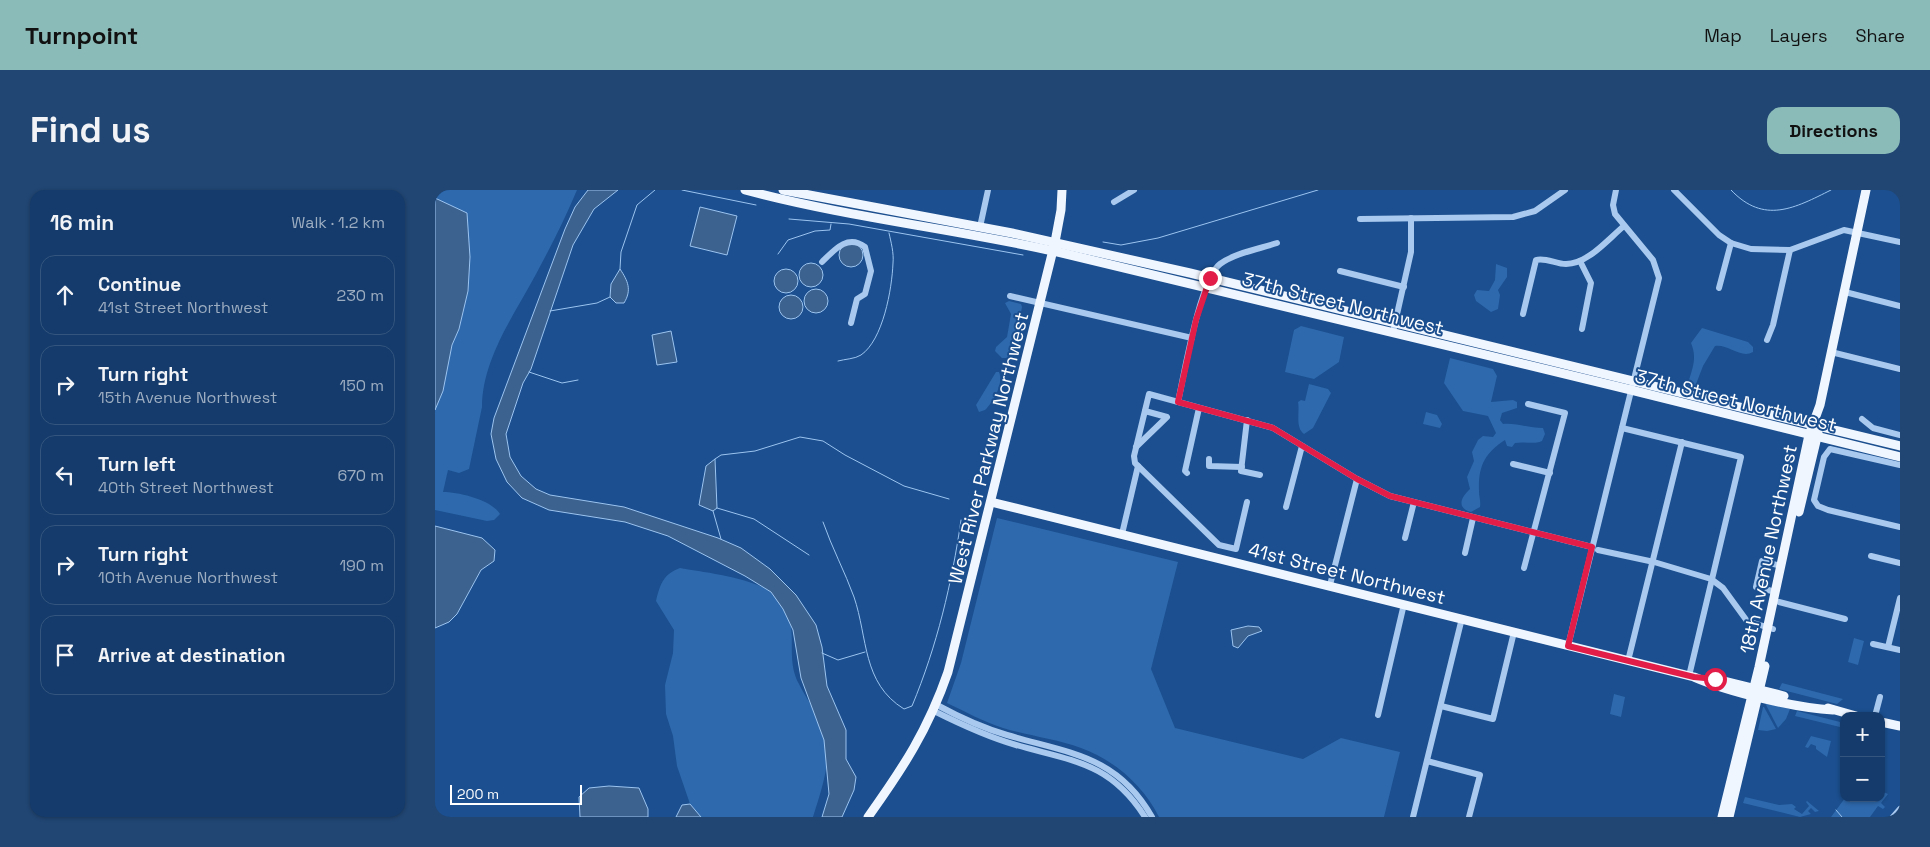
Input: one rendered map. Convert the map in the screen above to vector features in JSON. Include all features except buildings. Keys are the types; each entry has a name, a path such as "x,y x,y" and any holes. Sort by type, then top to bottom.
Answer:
{"main road":[{"name":"37th Street Northwest","path":"745,190 849,215 1054,247"},
{"name":"37th Street Northwest","path":"783,190 980,227 1054,247 1395,322 1633,385 1813,436 1900,457"},
{"name":"West River Parkway Northwest","path":"868,817 911,756 935,708 958,638 1054,247 1062,204 1062,190"},
{"name":"18th Avenue Northwest","path":"1770,628 1779,602 1819,405 1867,190"},
{"path":"849,215 851,204"},
{"name":"37th Street Northwest","path":"1208,282 1393,332 1815,425 1900,446"},
{"name":"18th Avenue Northwest","path":"1729,817 1770,628 1775,592 1813,436"},
{"name":"41st Street Northwest","path":"991,502 1756,692 1800,706 1841,712"},
{"name":"18th Avenue Northwest","path":"1723,817 1756,692"},
{"path":"1885,723 1900,726"}],"street":[{"path":"980,227 988,190"},
{"path":"1114,202 1134,190"},
{"path":"1360,219 1521,215 1542,207 1565,190"},
{"path":"1568,646 1595,549 1659,275 1653,260 1624,226 1614,210 1616,190"},
{"path":"1674,190 1711,228 1731,243 1760,251 1789,250 1840,230 1858,232 1900,242"},
{"path":"1393,332 1411,252 1411,218"},
{"path":"1523,314 1536,260 1541,259 1567,264 1580,261 1624,226"},
{"path":"822,262 846,242 853,241 865,247 871,271 865,294 857,300 851,324"},
{"path":"1178,402 1192,338 1208,282 1222,263 1277,242"},
{"path":"1719,288 1731,243"},
{"path":"1767,340 1773,325 1789,250"},
{"path":"1580,261 1591,283 1582,329"},
{"path":"1339,271 1404,287"},
{"path":"1845,292 1900,306"},
{"path":"1010,296 1192,338"},
{"path":"1831,352 1900,369"},
{"path":"1247,502 1236,549 1219,545 1138,466 1134,460 1149,394 1273,428 1384,494 1534,534 1654,562 1711,579 1723,588 1747,621 1770,628"},
{"path":"1524,568 1565,413 1528,404"},
{"path":"1187,473 1185,471 1199,408"},
{"path":"1136,447 1167,417 1145,411"},
{"path":"1862,419 1873,428 1900,435"},
{"path":"1247,420 1241,471 1260,476"},
{"path":"1622,428 1741,457 1711,579 1691,676"},
{"path":"1628,661 1654,562 1682,442"},
{"path":"1286,507 1303,446"},
{"name":"18th Avenue Northwest","path":"1900,465 1830,449 1825,455 1814,500 1818,506 1828,510 1900,527"},
{"path":"1209,459 1209,466 1242,467"},
{"path":"1513,464 1550,473"},
{"path":"1122,534 1138,466"},
{"path":"1329,585 1357,479"},
{"path":"1405,538 1414,502"},
{"path":"1465,553 1473,518"},
{"path":"1216,557 1219,545"},
{"path":"1871,556 1900,563"},
{"path":"1775,592 1756,588 1762,561 1781,566"},
{"path":"1888,648 1900,598"},
{"path":"1779,602 1845,618"},
{"path":"1378,715 1404,604"},
{"path":"1413,817 1461,618"},
{"path":"1441,706 1493,719 1514,632"},
{"path":"1873,644 1900,650"},
{"path":"1876,712 1880,696"},
{"path":"935,708 991,737 1072,759 1093,768 1116,783 1145,817"},
{"path":"935,708 999,733 1070,751 1091,760 1121,779 1141,800 1152,817"},
{"path":"1427,761 1480,774 1469,817"},
{"path":"1893,817 1900,809"}],"shaded area":[{"path":"435,190 577,190 552,244 493,355 483,389 482,407 469,469 459,473 448,470 443,492 458,493 483,501 496,509 500,514 494,520 487,521 435,510"},
{"path":"588,190 618,190 594,209 573,245 531,369 523,383 506,434 510,457 521,476 536,489 550,495 624,507 718,538 741,548 770,569 796,595 816,625 822,647 827,686 846,730 846,759 856,777 854,790 842,817 822,817 829,794 824,740 801,678 793,630 783,609 771,592 745,576 668,536 625,522 549,510 522,498 507,482 496,459 491,434 494,418 565,229 575,207"},
{"path":"435,198 467,213 470,257 468,291 459,329 452,345 443,391 435,410"},
{"path":"700,207 737,216 727,255 690,246"},
{"path":"851,243 859,247 863,255 859,263 851,267 843,263 839,255 843,247"},
{"path":"811,263 820,266 823,275 820,284 811,287 802,284 799,275 802,266"},
{"path":"1496,264 1507,268 1507,277 1498,290 1500,295 1498,309 1491,312 1476,301 1474,295 1477,290 1489,291 1495,280"},
{"path":"620,269 627,282 628,294 624,303 616,303 610,297 611,284"},
{"path":"786,269 795,272 798,281 795,290 786,293 777,290 774,281 777,272"},
{"path":"816,289 825,292 828,301 825,310 816,313 807,310 804,301 807,292"},
{"path":"791,295 800,298 803,307 800,316 791,319 782,316 779,307 782,298"},
{"path":"1009,301 1021,304 1022,307 1015,345 1008,358 1002,358 995,351 996,347 1007,337 1011,314 1005,303"},
{"path":"1301,326 1344,337 1339,362 1314,379 1285,372 1294,330"},
{"path":"1702,328 1748,342 1753,347 1753,352 1744,354 1725,347 1715,346 1703,366 1693,392 1687,390 1694,362 1691,343"},
{"path":"671,331 677,362 657,365 652,335"},
{"path":"1450,358 1493,369 1497,376 1491,402 1513,400 1517,402 1517,408 1502,413 1500,420 1503,424 1543,428 1545,434 1542,441 1539,442 1515,443 1512,447 1507,446 1505,440 1492,450 1484,461 1480,474 1480,507 1471,512 1463,508 1461,502 1464,495 1470,489 1467,477 1474,461 1472,452 1478,440 1483,436 1493,437 1496,433 1488,416 1463,411 1444,383"},
{"path":"996,372 999,372 1000,377 997,392 985,410 979,412 976,405"},
{"path":"1309,384 1328,389 1331,393 1313,428 1304,434 1299,424 1298,402 1301,400 1305,401"},
{"path":"1426,412 1437,415 1442,424 1440,428 1423,424"},
{"path":"715,459 717,508 713,511 699,505 706,466"},
{"path":"997,518 1178,562 1151,669 1175,728 1303,759 1341,738 1400,752 1384,817 1159,817 1145,794 1136,784 1105,759 1072,745 996,726 947,703 961,663"},
{"path":"435,526 482,538 495,550 494,561 481,570 457,614 449,622 435,628"},
{"path":"680,568 728,576 753,583 772,593 782,604 788,615 791,626 794,672 820,719 827,742 826,771 813,817 701,817 690,804 677,766 673,736 666,714 665,685 673,653 674,630 656,601 663,581 670,573"},
{"path":"1248,626 1259,627 1262,631 1248,636 1238,648 1233,646 1231,630"},
{"path":"1854,638 1864,641 1858,665 1848,662"},
{"path":"1782,683 1843,699 1837,704 1779,689"},
{"path":"1614,694 1625,697 1621,717 1610,714"},
{"path":"1765,703 1790,709 1786,719 1778,728"},
{"path":"1764,707 1776,729 1758,730"},
{"path":"1797,711 1840,722 1840,727 1795,716"},
{"path":"1811,736 1831,741 1827,757 1816,749 1816,746 1811,744 1808,748 1805,747"},
{"path":"609,786 639,788 648,809 648,817 580,817 579,797 589,788"},
{"path":"1745,797 1779,805 1792,804 1796,807 1794,809 1802,814 1809,806 1807,801 1819,811 1815,812 1811,808 1808,811 1811,814 1800,817 1743,803"},
{"path":"1842,802 1882,802 1885,807 1883,809 1878,806 1870,817 1831,817"},
{"path":"690,804 701,817 676,817 682,805"}],"waterway":[{"path":"620,269 621,252 637,205 655,190"},
{"path":"682,190 756,205"},
{"path":"1103,242 1121,245 1158,238 1318,190"},
{"path":"1731,190 1743,201 1755,207 1768,210 1780,210 1805,203 1831,190"},
{"path":"789,219 849,224 1023,255"},
{"path":"778,254 788,240 815,231 830,230 831,224"},
{"path":"838,361 861,355 869,348 881,326 892,274 893,255 889,233"},
{"path":"550,311 597,303 610,297"},
{"path":"529,372 562,383 578,380"},
{"path":"715,459 721,455 755,451 800,437 823,441 845,455 904,486 949,499"},
{"path":"717,508 754,519 809,555"},
{"path":"713,511 721,539"},
{"path":"823,522 854,597 873,673 880,686 890,698 904,709 912,706 943,614 961,520"},
{"path":"822,653 838,660 865,652"},
{"path":"1836,810 1842,817"}],"route":[{"path":"1210,278 1196,320 1178,402 1257,422 1273,428 1357,479 1390,496 1467,517 1592,547 1568,646 1694,677 1715,679"}]}
